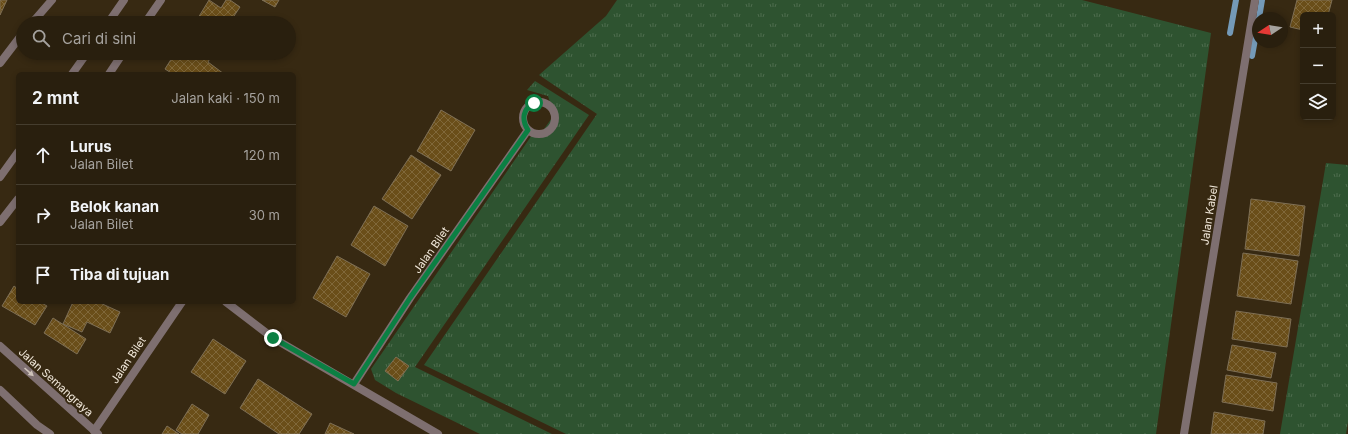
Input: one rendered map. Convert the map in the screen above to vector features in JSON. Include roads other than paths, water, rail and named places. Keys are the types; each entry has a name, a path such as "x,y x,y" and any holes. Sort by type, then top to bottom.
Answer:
{"street":[{"path":"38,16 52,0"},
{"path":"113,16 124,0"},
{"path":"150,16 161,0"},
{"name":"Jalan Kabel","path":"1184,434 1255,0"},
{"path":"0,63 16,42"},
{"path":"73,72 82,60"},
{"path":"109,72 118,60"},
{"name":"Jalan Bilet","path":"354,384 410,298 528,130"},
{"path":"0,177 16,155"},
{"path":"0,222 16,202"},
{"name":"Jalan Bilet","path":"96,433 181,304"},
{"path":"229,304 273,338 438,434"},
{"name":"Jalan Semangraya","path":"0,346 96,433"},
{"path":"0,390 37,425 50,434"}],"waterway":[{"path":"1230,33 1236,0"},
{"path":"1260,12 1262,0"},
{"path":"1252,56 1253,48"}]}
